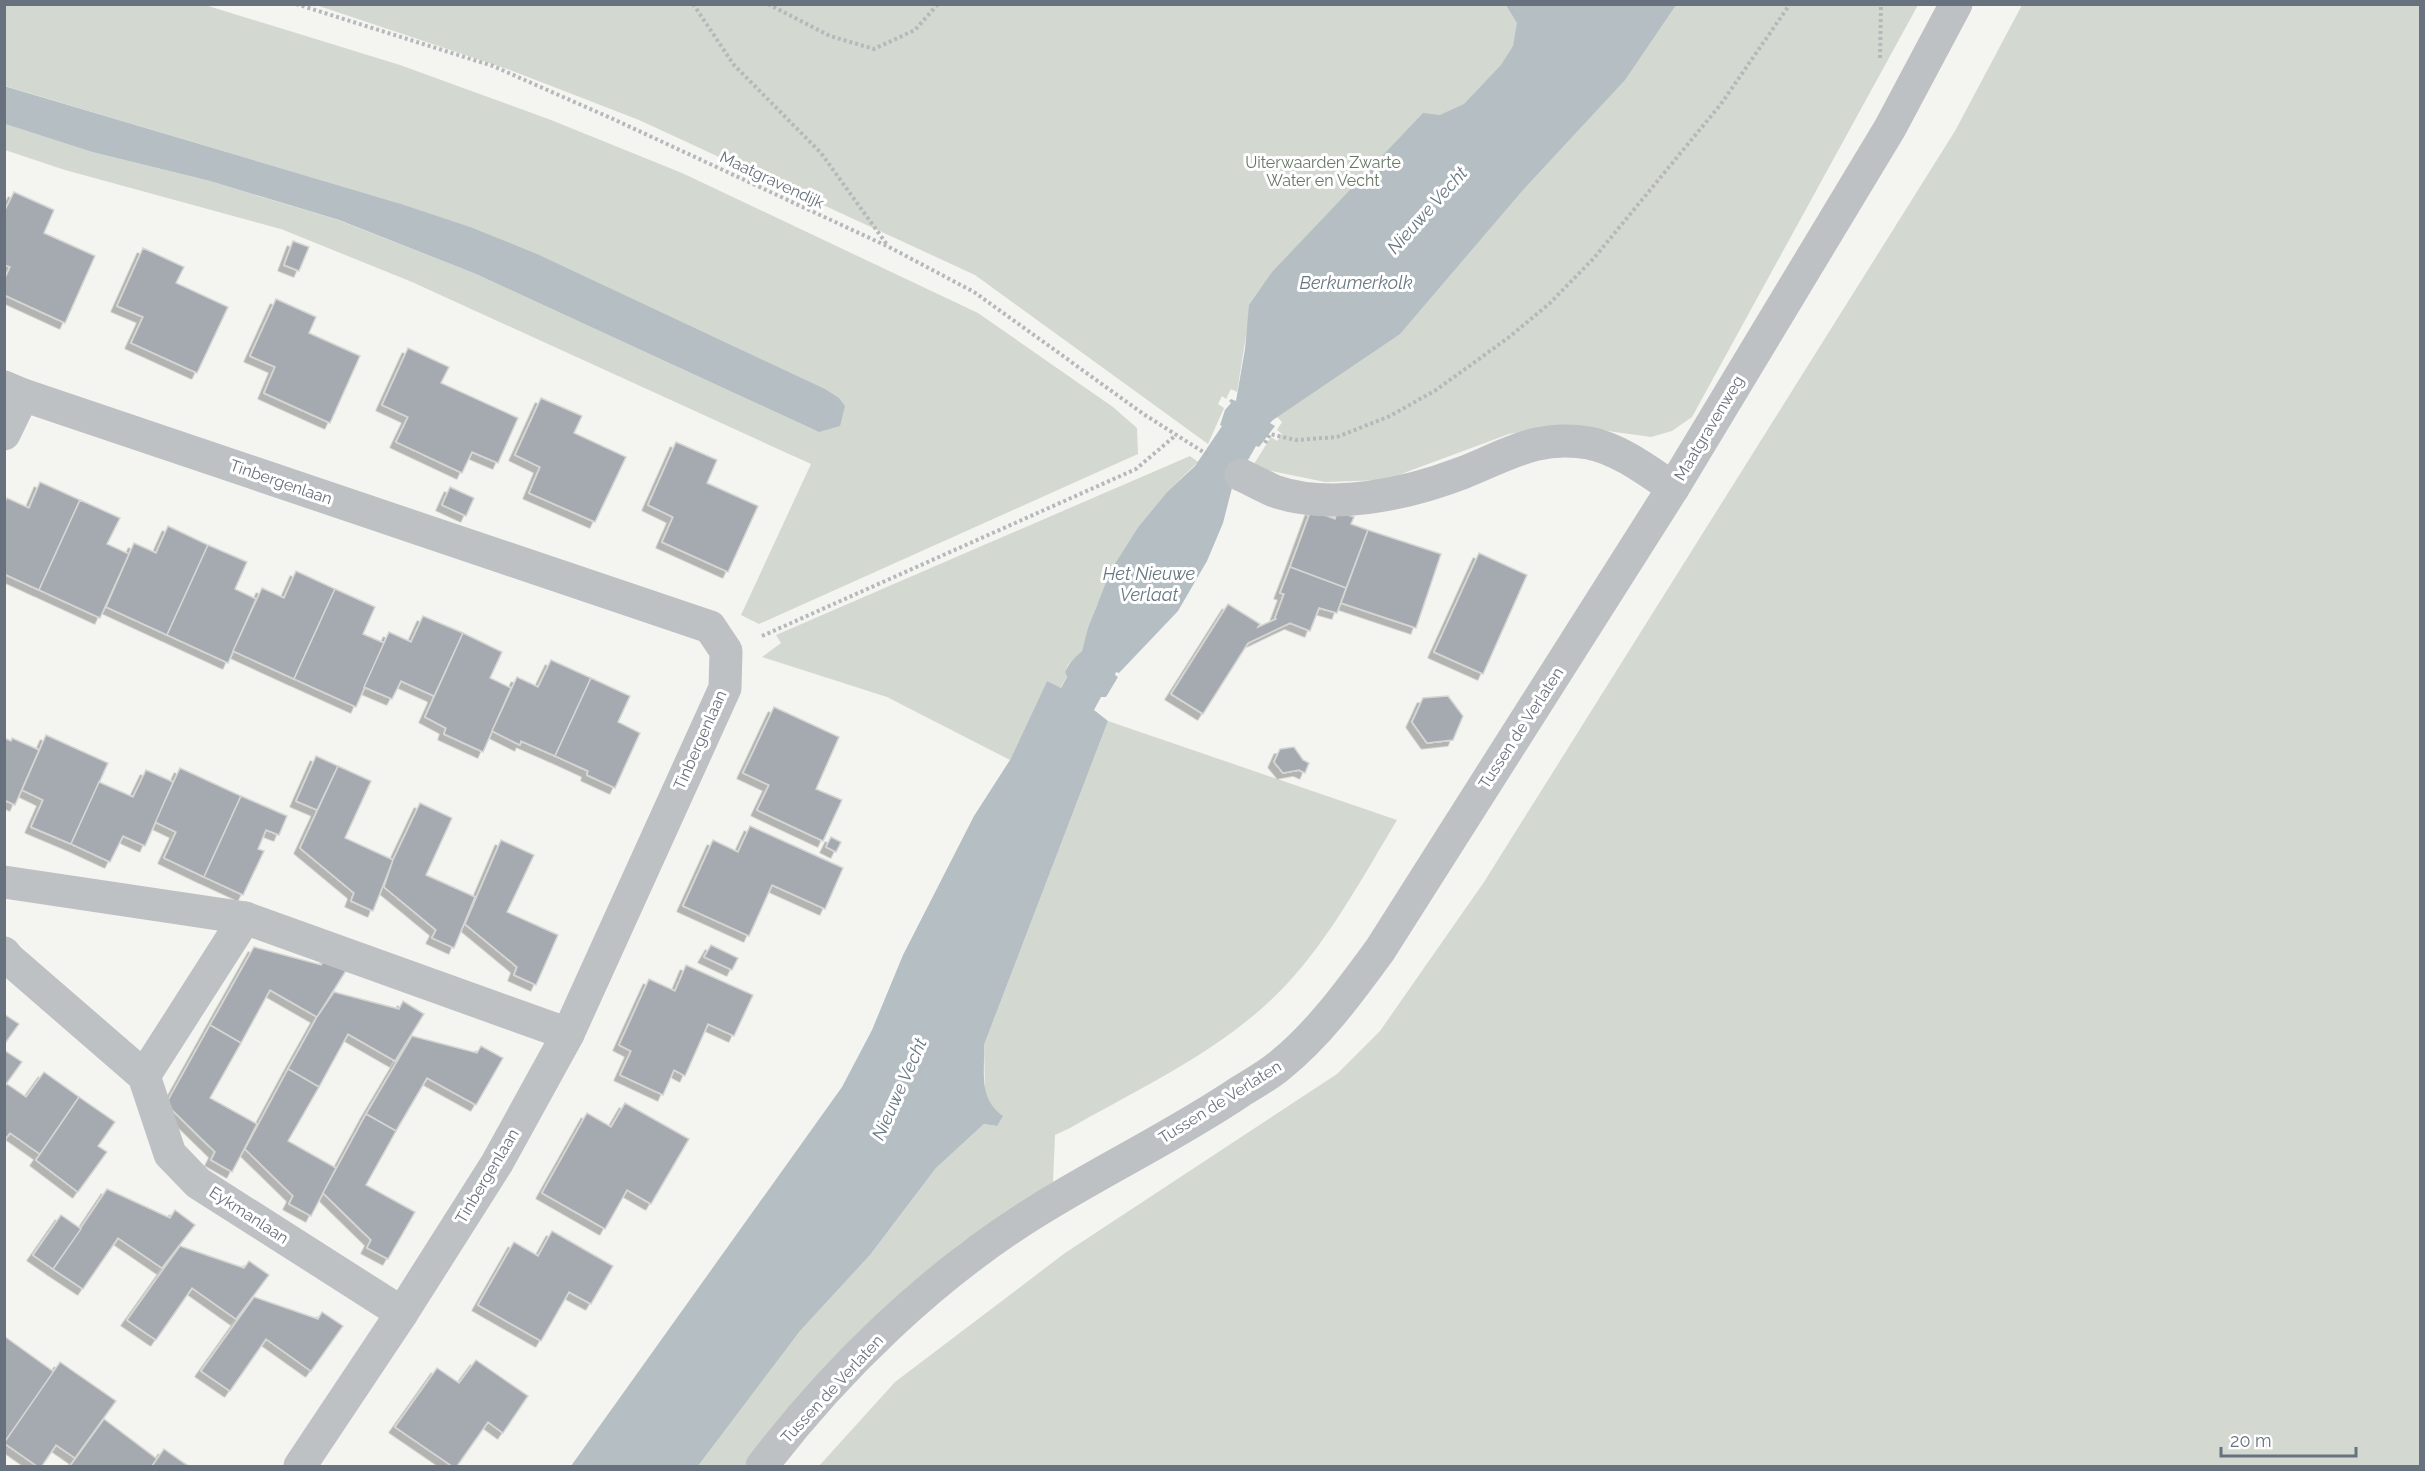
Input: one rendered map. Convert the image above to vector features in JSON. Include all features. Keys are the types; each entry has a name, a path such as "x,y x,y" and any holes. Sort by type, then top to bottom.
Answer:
{"street":[{"name":"Maatgravenweg","path":"1242,475 1275,491 1313,498 1355,500 1381,496 1460,474 1532,443 1563,441 1590,443 1631,460 1673,488 1890,128 1956,4"},
{"path":"4,434 14,391"},
{"name":"Tinbergenlaan","path":"14,391 710,627 726,651 725,688 568,1034 497,1163 402,1313 300,1467"},
{"name":"Tussen de Verlaten","path":"762,1467 794,1426 842,1373 944,1279 1036,1211 1219,1107 1278,1067 1318,1028 1380,950 1673,488"},
{"path":"4,882 245,918 568,1034"},
{"path":"4,953 144,1076 245,918"},
{"name":"Eykmanlaan","path":"144,1076 170,1154 198,1183 402,1313"}],"path":[{"name":"Maatgravendijk","path":"296,4 493,66 889,247 974,292 1145,415 1201,451"},
{"path":"693,4 734,65 821,153 889,247"},
{"path":"768,4 830,36 874,49 915,30 938,4"},
{"path":"1242,475 1270,434 1296,441 1336,437 1390,416 1436,390 1508,338 1550,303 1594,258 1721,104 1791,4"},
{"path":"726,651 1136,469 1176,435"}],"green space":[{"path":"5,5 205,5 400,65 551,120 682,173 978,313 1113,407 1137,428 1138,454 759,624 741,615 811,464 412,282 281,229 65,170 5,150 5,124 92,152 210,181 338,220 476,274 819,432 398,203 5,86"},
{"name":"Uiterwaarden Zwarte Water en Vecht","path":"316,5 1918,5 1692,417 1672,431 1651,437 1564,425 1509,434 1385,480 1325,482 1252,467 1271,437 1277,441 1282,434 1277,430 1282,422 1277,417 1335,376 1248,323 1237,392 1231,389 1226,399 1222,396 1218,404 1224,408 1208,444 975,275 639,120 510,70"},
{"path":"2022,5 2420,5 2420,1466 819,1466 895,1382 1065,1253 1337,1074 1380,1031 1484,882 1955,131"},
{"path":"1190,456 1198,462 1167,492 1139,526 1096,607 1082,651 1068,665 1065,672 1067,676 1060,689 1047,681 1010,760 887,697 762,657 781,643 776,635"},
{"path":"1108,721 1397,820 1346,906 1317,947 1302,967 1263,1008 1238,1028 1184,1064 1055,1135 1053,1182 961,1243 905,1289 744,1466 698,1466 800,1331 870,1255 936,1168 984,1124 997,1126 985,1092 984,1045"}],"water":[{"path":"1506,5 1676,5 1625,80 1522,191 1400,334 1270,423 1275,426 1259,447 1256,446 1232,488 1223,523 1207,561 1178,611 1119,673 1116,672 1115,675 1118,677 1106,697 1101,697 1094,710 1108,721 984,1045 986,1093 995,1109 1003,1116 997,1126 984,1124 936,1168 870,1255 800,1331 698,1466 571,1466 842,1087 872,1030 903,955 974,816 1010,760 1047,681 1061,688 1067,677 1065,672 1067,668 1082,651 1088,628 1111,570 1139,526 1167,492 1195,466 1222,426 1220,425 1225,410 1231,403 1229,401 1231,399 1236,401 1245,349 1249,305 1272,272 1423,113 1440,115 1464,104 1501,65 1513,46 1517,23"},
{"path":"4,86 398,203 470,227 537,254 825,389 839,398 845,406 840,426 819,432 476,274 339,220 210,181 92,152 5,124"}],"building":[{"path":"14,192 54,210 44,233 95,256 65,323 4,295 4,280 10,267 4,265 4,212"},
{"path":"293,241 309,247 299,271 284,265"},
{"path":"143,248 184,267 176,283 228,307 197,373 131,343 143,317 117,306"},
{"path":"276,299 316,317 309,333 360,356 330,423 264,393 275,367 250,356"},
{"path":"408,348 449,367 441,383 518,418 498,463 472,452 462,473 396,442 408,417 382,405"},
{"path":"541,398 582,416 574,433 626,457 595,522 529,493 540,467 515,455"},
{"path":"676,442 717,460 707,483 758,506 728,572 662,542 673,517 648,505"},
{"path":"40,482 80,500 39,590 4,574 4,503 7,498 29,508"},
{"path":"450,487 474,498 466,516 442,505"},
{"path":"80,500 120,518 107,544 129,554 100,618 39,590"},
{"path":"1311,510 1335,519 1337,512 1354,517 1351,524 1368,530 1346,588 1290,567"},
{"path":"168,526 208,545 167,635 106,607 134,543 156,553"},
{"path":"1368,530 1441,554 1416,628 1341,603"},
{"path":"208,545 247,562 235,589 256,599 228,663 167,635"},
{"path":"1479,553 1527,575 1483,674 1434,652"},
{"path":"1290,567 1346,588 1337,613 1319,608 1310,631 1290,623 1248,643 1203,714 1171,694 1228,604 1260,624 1258,627 1276,619 1284,594 1280,593"},
{"path":"296,571 335,589 294,679 233,651 262,588 284,598"},
{"path":"335,589 375,607 363,634 384,643 356,707 294,679"},
{"path":"423,616 463,633 434,696 401,681 392,699 364,687 389,632 411,642"},
{"path":"463,633 502,652 490,678 511,688 483,752 444,734 446,728 425,717"},
{"path":"551,660 591,678 555,756 521,741 520,745 492,731 517,677 538,687"},
{"path":"591,678 630,696 618,722 640,733 615,788 587,775 588,771 555,756"},
{"path":"1448,696 1463,716 1453,740 1427,743 1412,722 1423,698"},
{"path":"774,707 839,737 816,789 842,800 823,841 757,810 769,785 743,773"},
{"path":"46,735 108,763 71,844 31,827 43,800 22,790"},
{"path":"4,738 11,741 12,738 39,750 15,805 4,800"},
{"path":"1294,747 1303,760 1309,763 1305,773 1299,770 1283,773 1274,762 1280,749"},
{"path":"316,756 338,766 317,810 296,801"},
{"path":"338,766 371,781 345,838 393,860 373,911 351,901 354,893 300,848"},
{"path":"180,768 241,796 204,877 164,858 176,832 155,822"},
{"path":"146,770 173,782 145,846 123,836 110,862 71,844 99,782 133,797"},
{"path":"241,796 287,816 279,835 266,830 258,849 264,851 243,895 204,877"},
{"path":"420,803 452,818 426,875 475,897 454,948 432,938 436,930 384,887 393,860"},
{"path":"750,826 843,868 825,909 772,885 749,936 683,906 713,840 738,852"},
{"path":"831,837 841,842 836,852 826,847"},
{"path":"501,840 534,855 507,912 558,935 536,985 514,975 517,967 465,924"},
{"path":"711,945 738,958 732,970 704,957"},
{"path":"254,947 321,965 326,958 347,969 317,1017 270,990 241,1043 210,1025"},
{"path":"686,965 753,995 734,1036 708,1024 685,1076 674,1070 663,1095 620,1075 631,1051 619,1045 649,979 675,991"},
{"path":"334,992 399,1009 403,1001 424,1014 395,1061 348,1034 319,1087 288,1069"},
{"path":"4,1014 19,1024 4,1045"},
{"path":"210,1025 241,1043 210,1098 257,1124 232,1172 211,1160 215,1152 166,1104"},
{"path":"412,1036 477,1053 481,1046 503,1058 476,1105 427,1078 396,1131 366,1114"},
{"path":"4,1050 22,1062 4,1087"},
{"path":"288,1069 319,1087 288,1141 336,1168 311,1216 289,1204 293,1196 245,1149"},
{"path":"44,1072 79,1097 40,1154 10,1133 4,1141 4,1087 7,1084 26,1097"},
{"path":"79,1097 115,1122 98,1146 107,1152 78,1192 36,1160"},
{"path":"625,1103 689,1139 651,1204 627,1190 605,1229 542,1193 587,1113 611,1127"},
{"path":"366,1114 396,1131 366,1185 415,1212 388,1259 367,1248 371,1240 323,1193"},
{"path":"107,1189 170,1218 175,1210 195,1225 162,1268 118,1238 83,1289 53,1269"},
{"path":"61,1215 81,1229 53,1269 33,1255"},
{"path":"552,1231 613,1266 591,1304 569,1292 541,1341 478,1305 514,1242 538,1256"},
{"path":"180,1246 244,1268 249,1261 269,1275 236,1319 192,1288 156,1340 127,1320"},
{"path":"254,1297 318,1319 322,1312 343,1326 311,1371 266,1339 230,1391 201,1371"},
{"path":"4,1336 54,1372 4,1443"},
{"path":"476,1360 528,1396 503,1433 488,1422 457,1466 452,1466 395,1427 437,1368 459,1383"},
{"path":"60,1362 116,1401 75,1458 56,1445 42,1466 37,1466 4,1443"},
{"path":"104,1419 157,1459 152,1466 70,1466"},
{"path":"164,1449 184,1463 189,1466 152,1466"}],"water label":[{"name":"Nieuwe Vecht","path":"1427,210"},
{"name":"Berkumerkolk","path":"1356,282"},
{"name":"Het Nieuwe Verlaat","path":"1149,583"},
{"name":"Nieuwe Vecht","path":"899,1089"}]}
